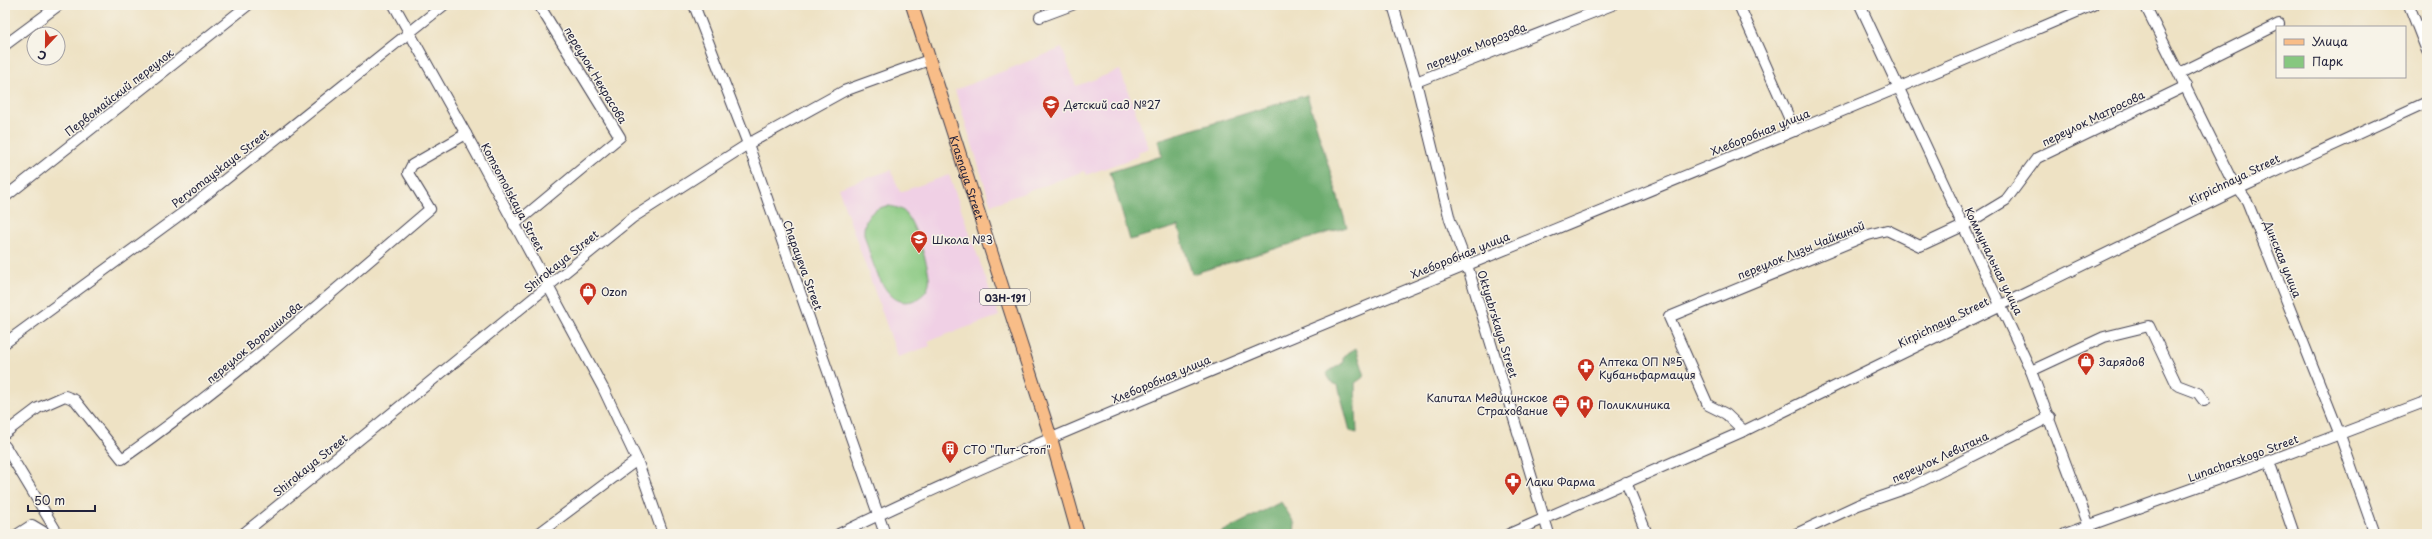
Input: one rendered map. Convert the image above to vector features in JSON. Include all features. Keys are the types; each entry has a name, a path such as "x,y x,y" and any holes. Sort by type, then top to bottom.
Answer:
{"main road":[{"name":"Krasnaya Street","path":"912,5 1051,438 1078,534"}],"street":[{"path":"5,45 59,5"},
{"name":"Первомайский переулок","path":"5,197 248,5"},
{"name":"Komsomolskaya Street","path":"394,5 466,134 547,288 603,388 637,460 663,534"},
{"name":"Pervomayskaya Street","path":"5,343 192,206 444,5"},
{"name":"переулок Некрасова","path":"514,225 620,137 540,5"},
{"name":"Chapayeva Street","path":"694,5 748,144 885,534"},
{"path":"1040,17 1072,5"},
{"name":"Oktyabrskaya Street","path":"1393,5 1416,82 1450,220 1467,265 1549,534"},
{"name":"переулок Морозова","path":"1416,82 1612,5"},
{"path":"1739,5 1795,131"},
{"name":"Коммунальная улица","path":"1860,5 1963,226 2003,306 2050,417 2090,529"},
{"name":"Хлеборобная улица","path":"839,534 879,514 1051,438 1467,265 1898,89 2093,5"},
{"name":"Динская улица","path":"2145,5 2180,73 2230,177 2247,201 2340,435 2375,534"},
{"path":"2409,5 2427,51"},
{"path":"2180,73 2279,24"},
{"name":"Shirokaya Street","path":"243,534 632,218 748,144 844,91 929,60"},
{"name":"переулок Матросова","path":"1963,226 2006,200 2037,158 2186,86"},
{"name":"Kirpichnaya Street","path":"1509,534 1744,431 2003,306 2238,189 2427,102"},
{"name":"переулок Ворошилова","path":"5,432 38,408 64,396 75,400 122,459 183,416 259,355 430,209 408,173 412,165 466,134"},
{"name":"переулок Лизы Чайкиной","path":"1744,431 1726,414 1708,405 1669,317 1868,235 1887,230 1920,246 1963,226"},
{"path":"2031,371 2104,337 2149,326 2177,386 2198,393 2204,401"},
{"name":"Lunacharskogo Street","path":"2065,534 2090,529 2427,401"},
{"name":"переулок Левитана","path":"1796,534 1858,505 1910,487 2050,417"},
{"path":"5,446 58,534"},
{"path":"538,534 637,460"},
{"path":"2270,461 2294,534"},
{"path":"1626,482 1647,534"},
{"path":"18,534 32,525 47,534"}],"shaded area":[{"name":"Детский сад №27","path":"1062,48 1076,86 1120,70 1149,148 1138,152 1139,156 1086,175 1084,171 991,205 955,90"},
{"name":"Школа №3","path":"891,170 900,192 949,175 999,316 928,341 930,346 898,357 838,188"}],"green space":[{"path":"1307,95 1347,227 1192,274 1178,226 1130,240 1110,172 1162,156 1158,140"},
{"path":"889,206 901,210 910,220 922,249 928,270 929,284 927,290 920,297 912,301 902,302 893,297 886,289 874,266 864,234 865,223 870,214 878,209"},
{"path":"1356,348 1365,376 1355,383 1357,433 1350,431 1338,385 1332,383 1326,373 1343,363 1343,356"},
{"path":"1281,502 1295,524 1294,534 1218,534"}],"place":[{"name":"Детский сад №27","path":"1051,119"},
{"name":"Школа №3","path":"919,254"},
{"name":"Ozon","path":"588,306"},
{"name":"Зарядов","path":"2086,376"},
{"name":"Аптека ОП №5 Кубаньфармация","path":"1586,382"},
{"name":"Капитал Медицинское Страхование","path":"1561,418"},
{"name":"Поликлиника","path":"1585,419"},
{"name":"СТО \"Пит-Стоп\"","path":"950,464"},
{"name":"Лаки Фарма","path":"1513,496"}]}
